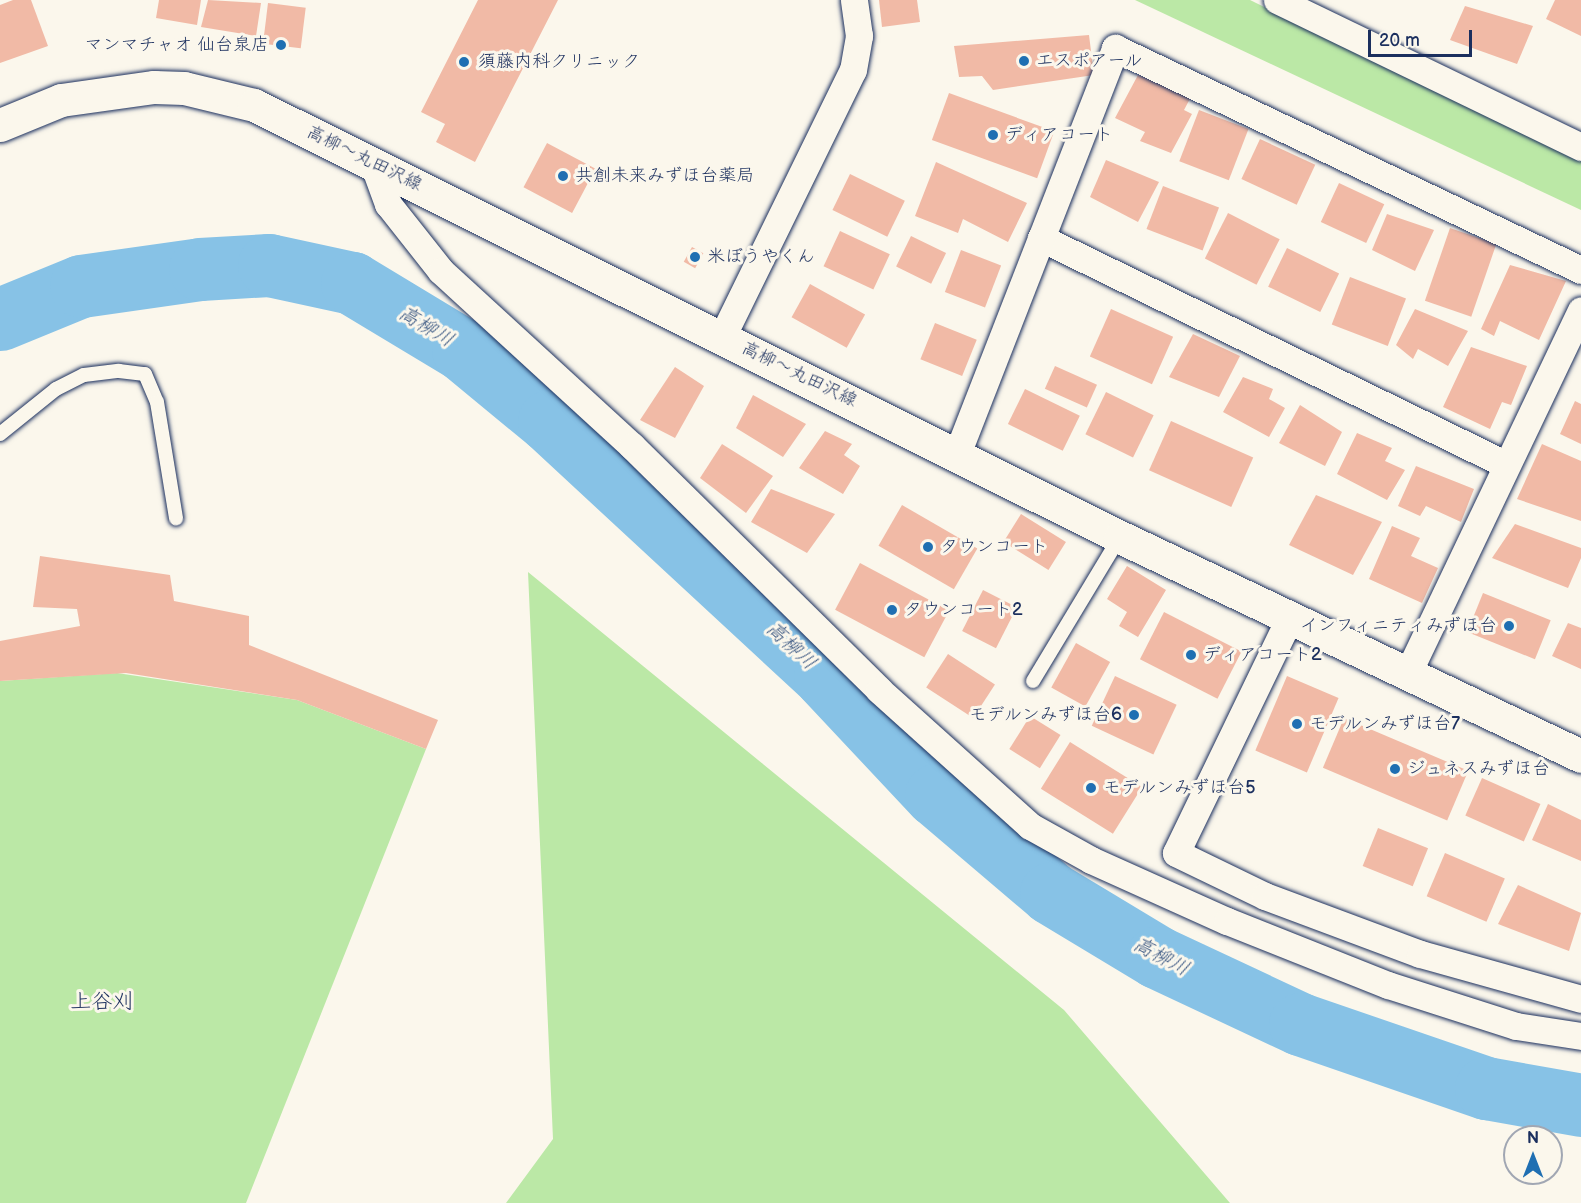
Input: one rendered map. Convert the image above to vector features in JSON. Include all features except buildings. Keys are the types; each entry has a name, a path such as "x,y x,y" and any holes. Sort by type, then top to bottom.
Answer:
{"street":[{"path":"722,337 853,70 860,36 854,0"},
{"path":"1277,0 1581,147"},
{"path":"957,454 1114,48 1581,270"},
{"name":"高柳～丸田沢線","path":"0,124 61,100 93,93 154,87 184,88 254,105 1120,537 1581,756"},
{"path":"373,163 388,204 441,270 632,446 879,690 1030,826 1091,860 1227,921 1388,985 1516,1026 1581,1036"},
{"path":"1041,238 1507,465"},
{"path":"1407,675 1581,310"},
{"path":"1290,617 1176,854 1265,896 1420,954 1581,999"}],"lane":[{"path":"0,434 56,389 84,375 119,371 145,374 157,402 176,518"},
{"path":"1033,681 1120,537"}],"green space":[{"path":"1135,0 1250,0 1581,161 1581,210"},
{"path":"528,572 1064,1010 1230,1203 506,1203 553,1139"},
{"path":"117,673 297,700 426,749 246,1203 0,1203 0,681"}],"waterway":[{"name":"高柳川","path":"0,319 81,286 200,269 269,265 352,283 463,350 549,421 825,677 936,795 1051,893 1157,957 1300,1024 1486,1088 1581,1105"}],"place":[{"name":"マンマチャオ 仙台泉店","path":"281,45"},
{"name":"エスポアール","path":"1024,61"},
{"name":"須藤内科クリニック","path":"464,62"},
{"name":"ディアコート","path":"993,135"},
{"name":"共創未来みずほ台薬局","path":"563,176"},
{"name":"米ぼうやくん","path":"695,257"},
{"name":"タウンコート","path":"928,547"},
{"name":"タウンコート2","path":"892,610"},
{"name":"インフィニティみずほ台","path":"1509,626"},
{"name":"ディアコート2","path":"1191,655"},
{"name":"モデルンみずほ台6","path":"1134,715"},
{"name":"モデルンみずほ台7","path":"1297,724"},
{"name":"ジュネスみずほ台","path":"1395,769"},
{"name":"モデルンみずほ台5","path":"1091,788"}],"district":[{"name":"上谷刈","path":"102,1002"}]}
